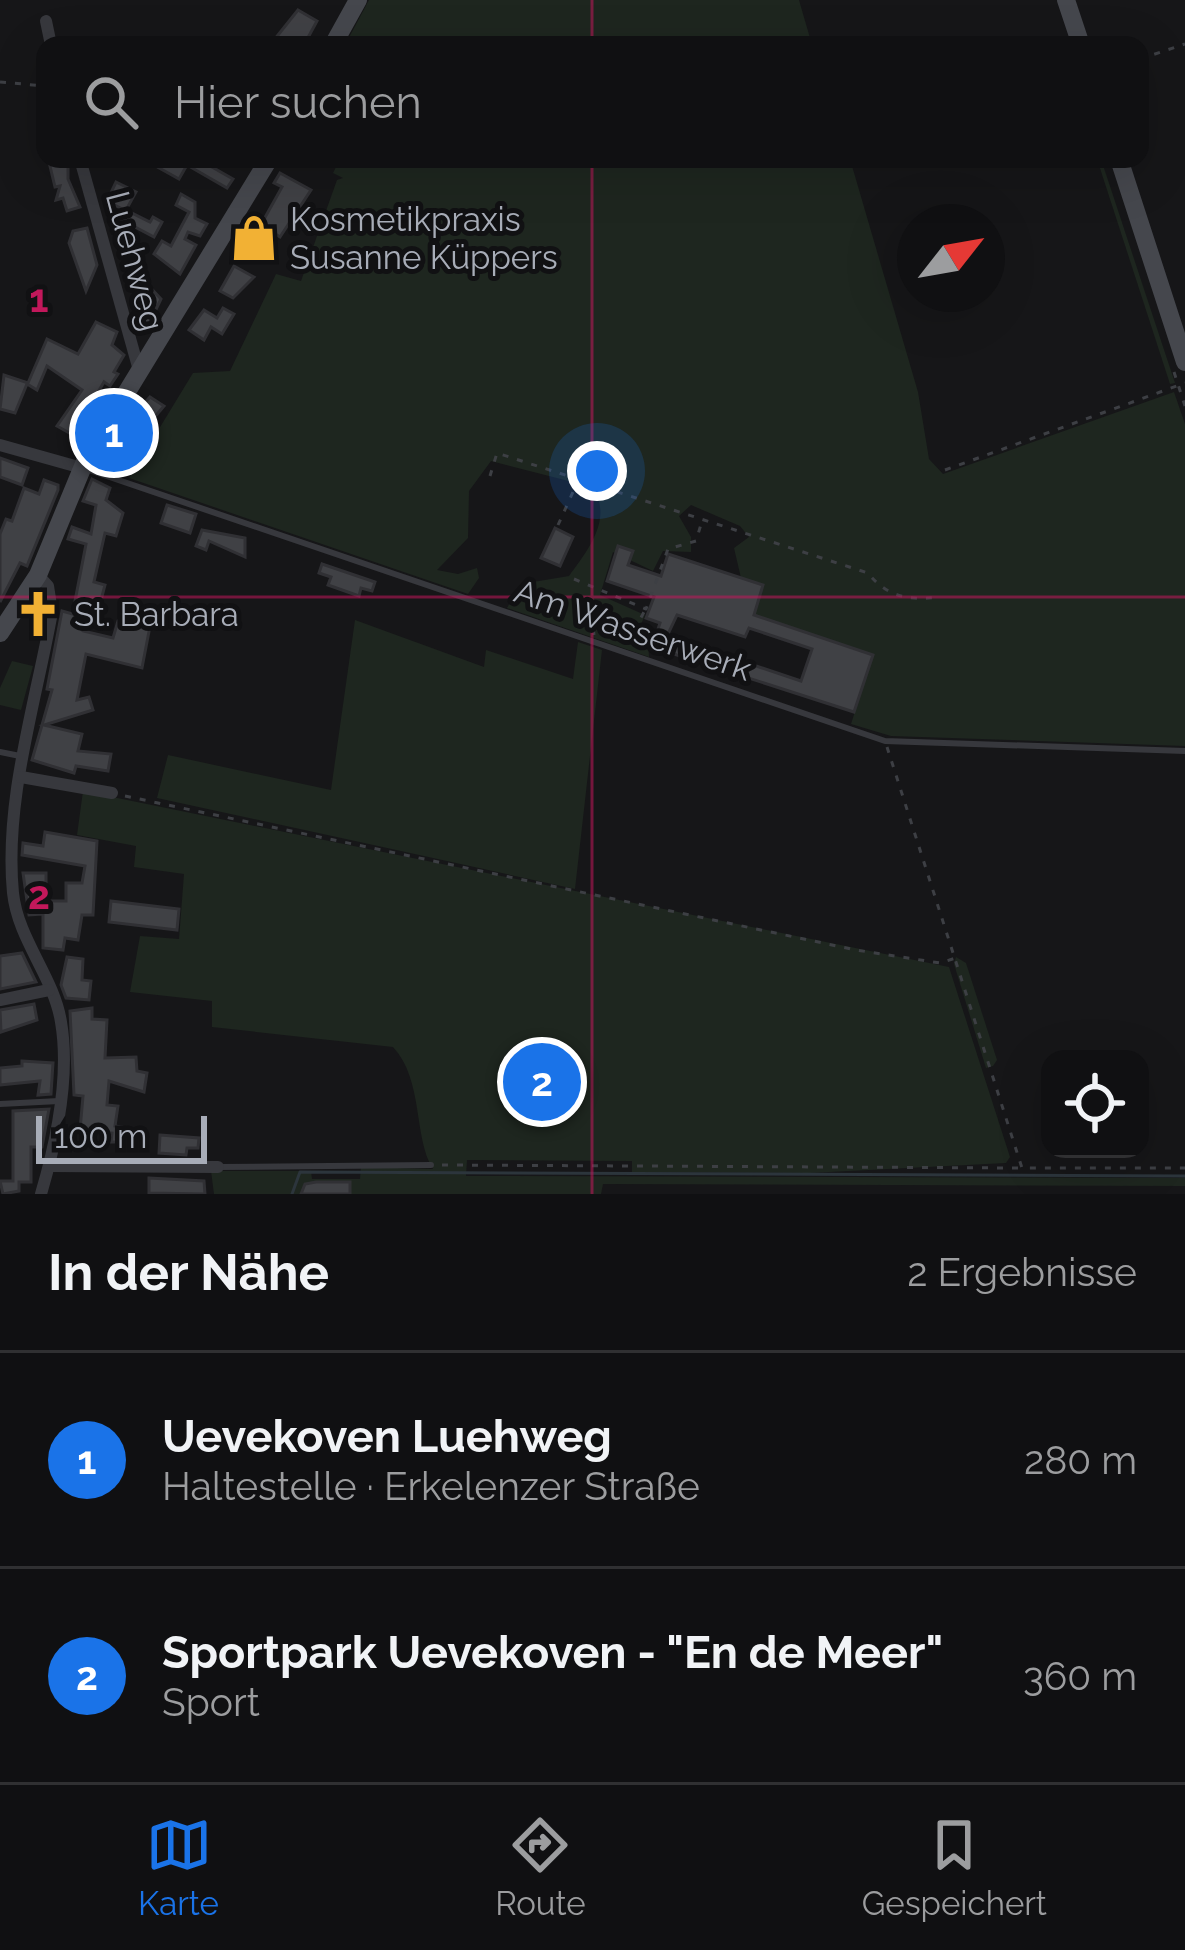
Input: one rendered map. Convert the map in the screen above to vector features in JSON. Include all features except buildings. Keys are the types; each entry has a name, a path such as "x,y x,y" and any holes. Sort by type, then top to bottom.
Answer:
{"main road":[{"path":"338,36 358,0"},
{"path":"1066,0 1078,36"},
{"path":"0,633 38,575 82,468 264,168"},
{"path":"1122,168 1185,362"}],"street":[{"path":"46,21 49,36"},
{"name":"Luehweg","path":"82,168 128,347 141,375"},
{"path":"0,445 82,468"},
{"path":"38,575 48,586 52,612 24,757 7,897 61,1021 59,1101 41,1194"},
{"path":"21,777 112,793"},
{"path":"0,1000 49,990"},
{"path":"49,1166 218,1167"}],"lane":[{"name":"Am Wasserwerk","path":"82,468 885,740 1185,752"},
{"path":"0,752 24,757"},
{"path":"0,1104 59,1101"},
{"path":"218,1167 431,1165"}],"path":[{"path":"1149,55 1185,44"},
{"path":"0,82 36,85"},
{"path":"945,470 1185,383"},
{"path":"490,476 496,453 868,572 881,590 915,601 939,597"},
{"path":"558,525 579,479"},
{"path":"623,652 646,609 668,549 696,541 703,519"},
{"path":"574,579 646,609"},
{"path":"592,616 596,643"},
{"path":"885,740 1022,1168"},
{"path":"112,793 856,950 940,963 958,957"},
{"path":"431,1165 1185,1168"}],"shaded area":[{"path":"369,0 799,0 809,36 350,36"},
{"path":"336,168 853,168 918,392 929,459 943,474 1174,392 1185,424 1185,746 891,736 851,724 873,655 753,615 763,586 741,578 734,548 749,537 740,526 691,505 679,516 691,537 691,552 663,551 653,571 613,552 600,595 645,615 636,636 648,642 649,657 507,608 521,584 569,576 599,522 592,487 491,461 469,491 468,538 437,570 458,574 477,568 479,578 468,594 129,478 193,373 230,371 276,274 301,281 337,180 343,178 333,173"},
{"path":"1100,168 1104,168 1175,383 1170,384"},
{"path":"355,620 484,667 486,650 573,679 578,642 602,650 575,889 157,798 168,755 331,790"},
{"path":"12,661 33,666 21,710 0,705 0,688"},
{"path":"83,791 949,967 1010,1157 1006,1163 810,1173 632,1172 632,1161 467,1160 466,1176 1185,1178 1185,1186 603,1184 601,1194 214,1194 211,1171 311,1171 312,1179 360,1179 361,1167 433,1169 410,1076 393,1047 212,1027 212,1001 130,992 140,936 179,939 184,874 134,867 136,846 77,835"},
{"path":"956,957 966,963 997,1060 993,1066 986,1068 954,964"}],"waterway":[{"path":"292,1194 300,1172 1185,1176"}],"place":[{"name":"Kosmetikpraxis Susanne Küppers","path":"254,238"},
{"name":"Uevekoven Luehweg","path":"114,433"},
{"name":"St. Barbara","path":"38,614"},
{"name":"Sportpark Uevekoven - \"En de Meer\"","path":"542,1082"}]}
